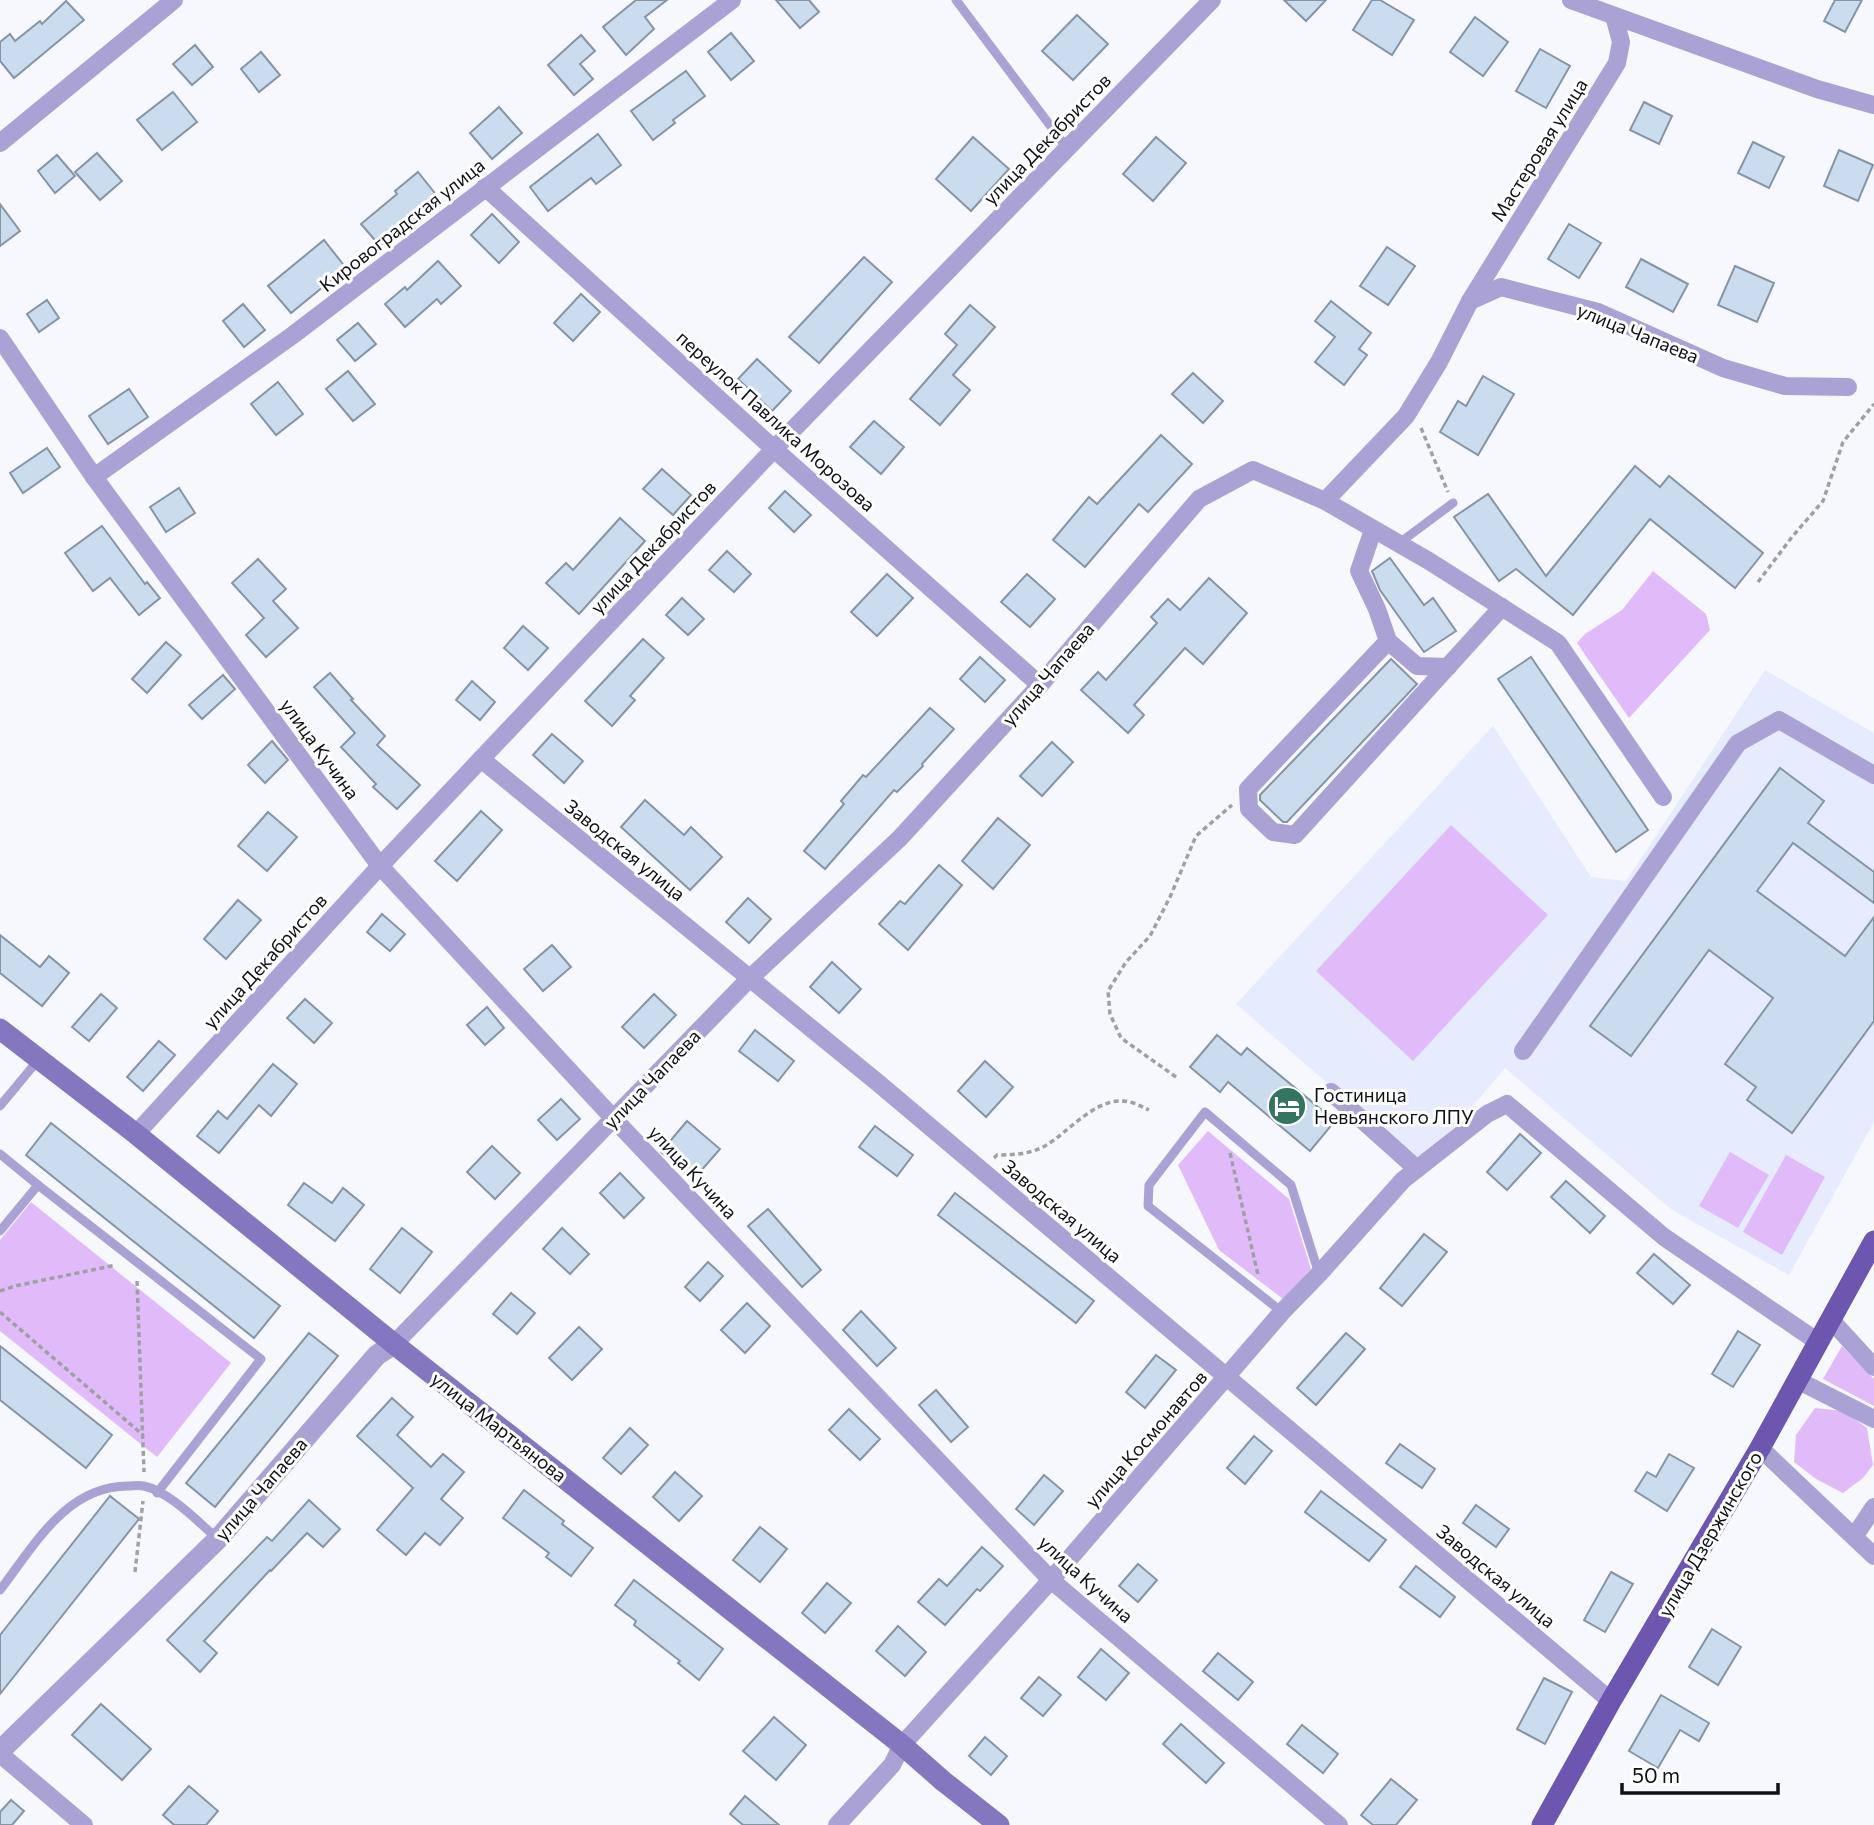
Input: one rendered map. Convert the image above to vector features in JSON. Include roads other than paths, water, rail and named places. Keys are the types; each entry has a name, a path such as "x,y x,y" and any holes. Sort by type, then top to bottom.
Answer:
{"main road":[{"name":"улица Мартьянова","path":"0,1029 902,1745 999,1825"},
{"name":"улица Дзержинского","path":"1542,1825 1611,1701 1760,1448 1874,1241"}],"street":[{"path":"0,143 174,0"},
{"name":"Кировоградская улица","path":"94,477 293,335 732,0"},
{"name":"улица Декабристов","path":"136,1135 380,866 774,449 1212,0"},
{"path":"1571,0 1817,89 1874,105"},
{"name":"Мастеровая улица","path":"1470,301 1617,63 1621,42 1614,16"},
{"name":"переулок Павлика Морозова","path":"485,187 1040,685"},
{"name":"улица Чапаева","path":"1470,301 1501,287 1598,312 1723,368 1760,379 1785,386 1848,387"},
{"path":"1325,501 1406,416 1439,362 1470,301"},
{"name":"улица Кучина","path":"0,338 94,477 380,866 613,1118 1051,1580 1339,1825"},
{"name":"улица Чапаева","path":"0,1753 218,1539 377,1355 394,1344 749,979 900,838 1040,685 1199,499 1253,470 1325,501 1502,607 1558,643 1663,797"},
{"path":"1373,530 1359,571 1377,608 1388,641 1417,666 1448,667"},
{"path":"1388,641 1248,789 1249,809 1273,832 1294,835 1502,607"},
{"path":"1523,1051 1738,743 1779,720 1874,775"},
{"name":"Заводская улица","path":"481,759 877,1082 1611,1701"},
{"path":"1331,1091 1417,1169"},
{"name":"улица Космонавтов","path":"837,1825 892,1765 902,1745 1051,1580 1282,1312 1403,1180 1487,1114 1507,1104 1664,1237 1818,1342"},
{"path":"1830,1320 1874,1367"},
{"path":"1797,1380 1874,1419"},
{"path":"1760,1448 1874,1556"},
{"path":"1854,1537 1874,1507"},
{"path":"0,1753 84,1825"}],"lane":[{"path":"956,0 1068,148"},
{"path":"1398,544 1453,503"},
{"path":"0,1106 39,1059"},
{"path":"1282,1312 1148,1206 1149,1185 1205,1112 1291,1185 1319,1274"},
{"path":"0,1154 261,1359 157,1493"},
{"path":"0,1231 38,1185"},
{"path":"0,1590 62,1511 83,1496 115,1486 144,1486 176,1502 218,1539"}],"place":[{"name":"Гостиница Невьянского ЛПУ","path":"1287,1106"}]}
